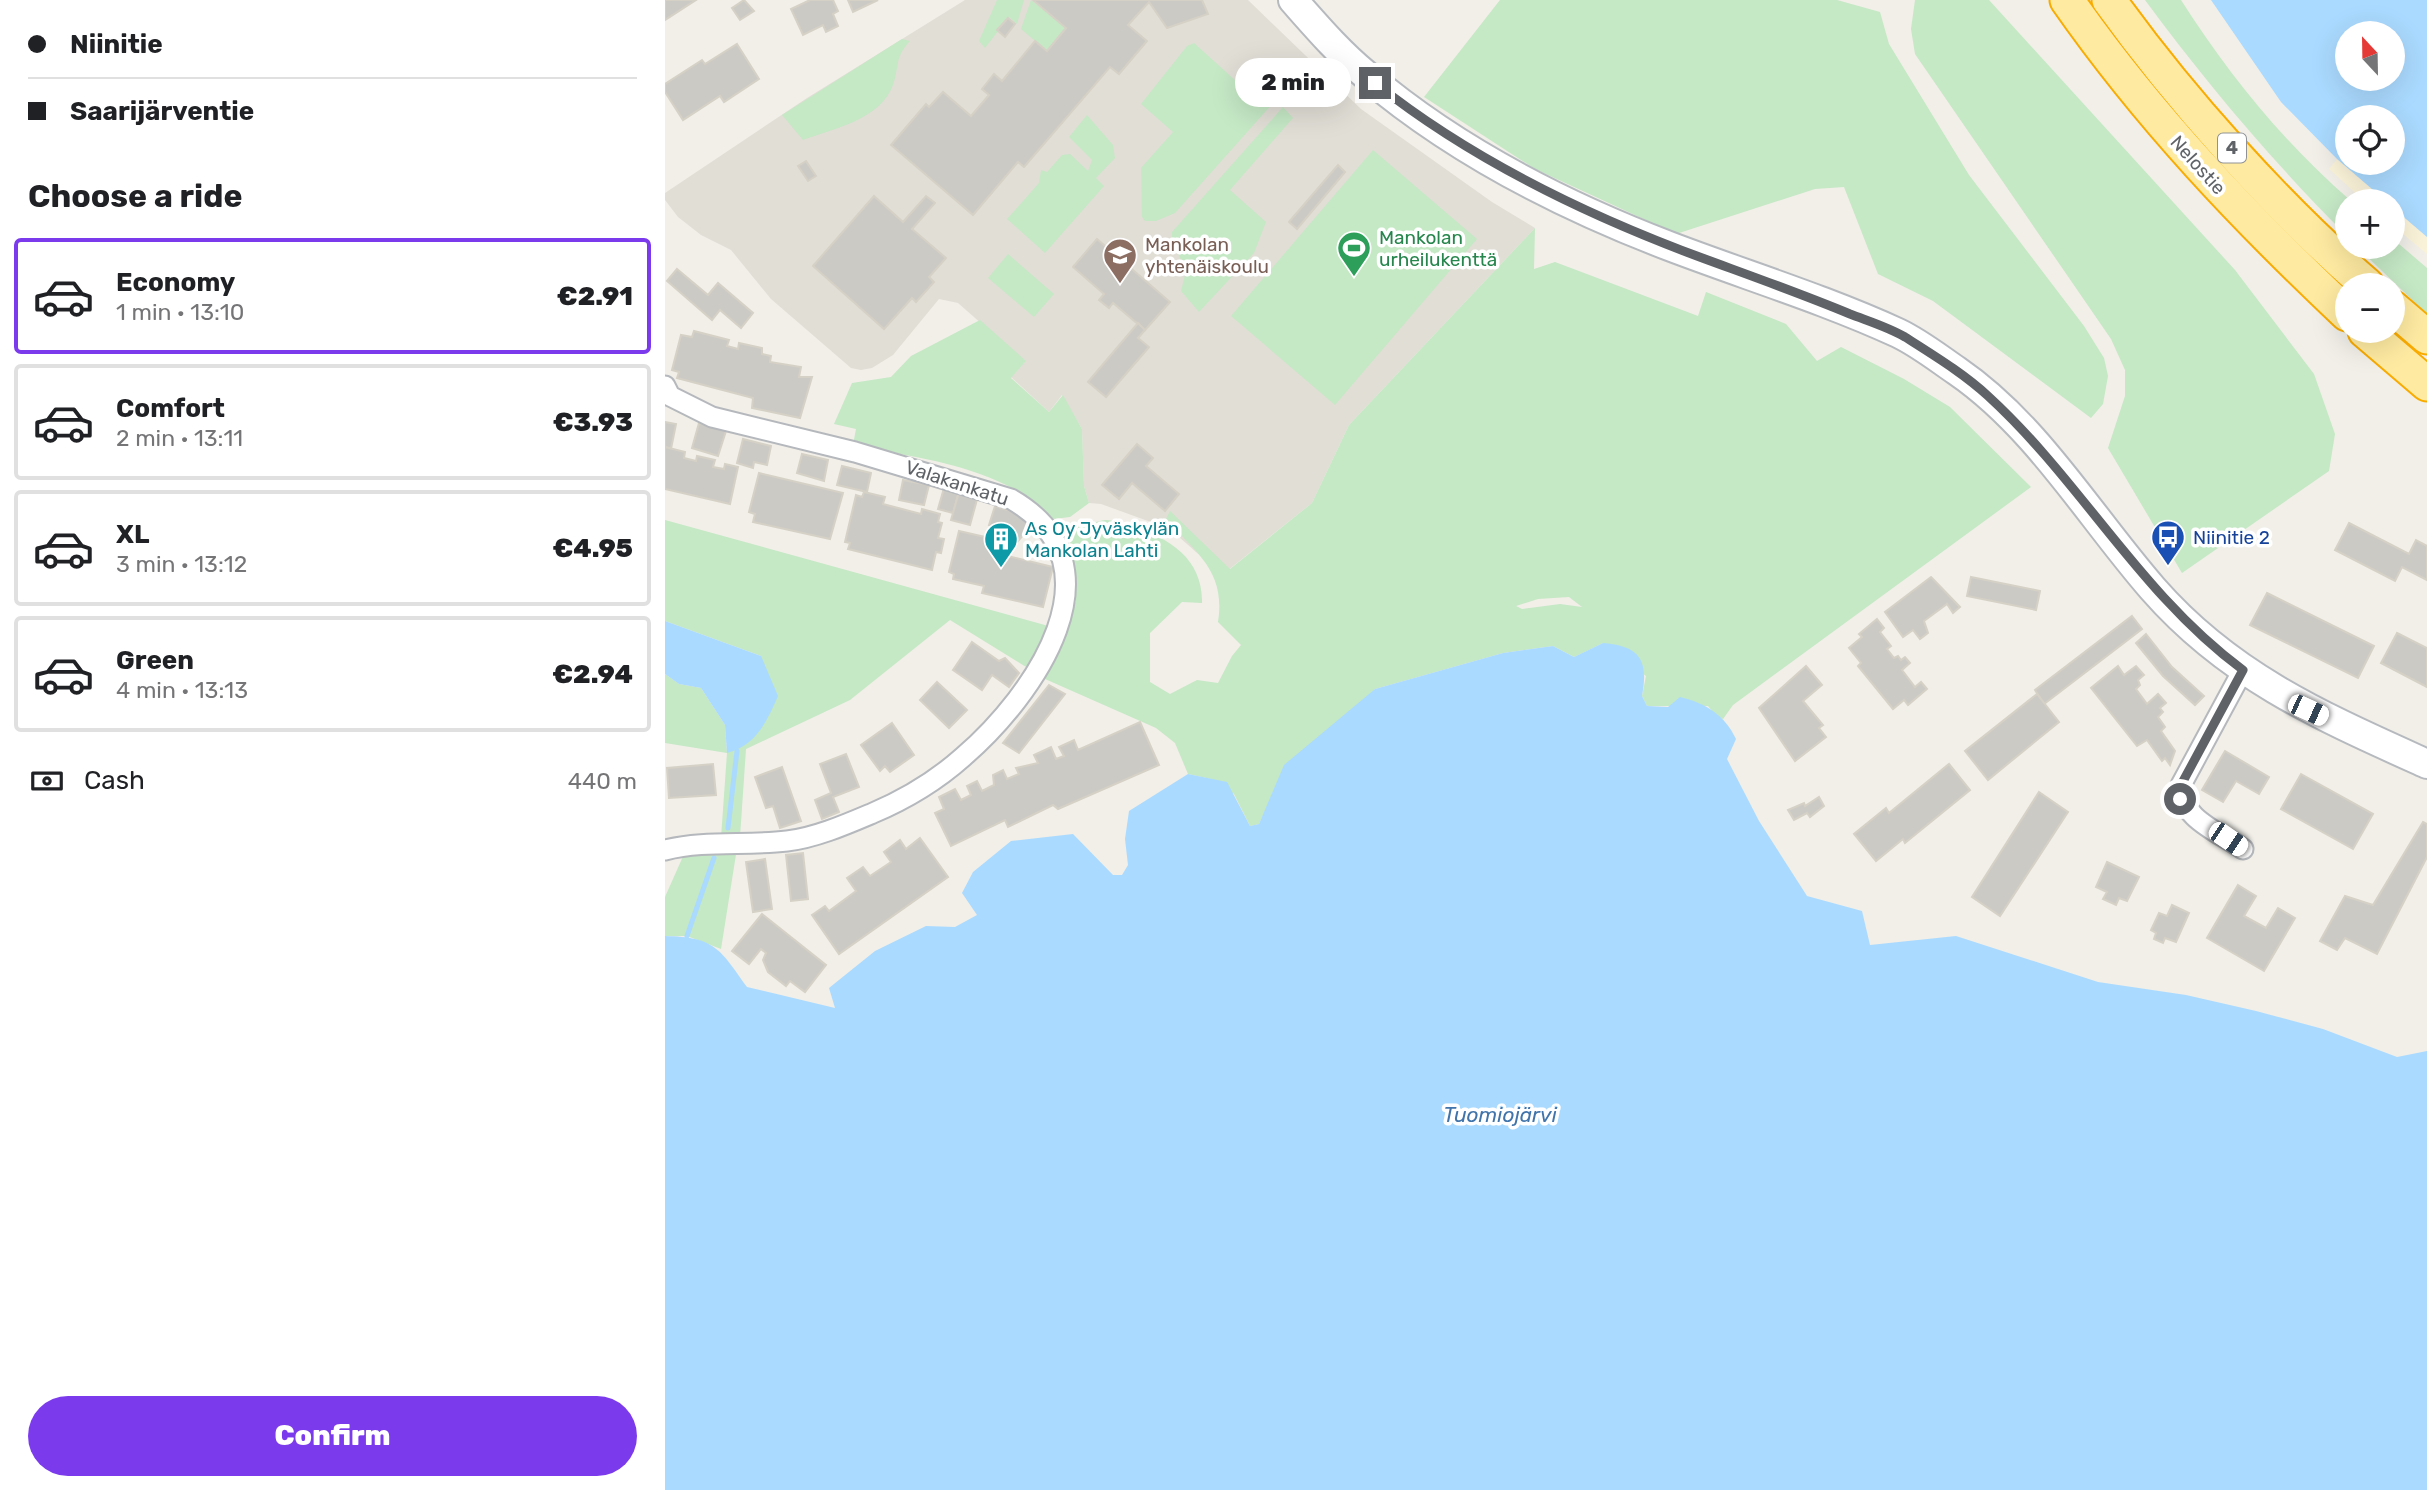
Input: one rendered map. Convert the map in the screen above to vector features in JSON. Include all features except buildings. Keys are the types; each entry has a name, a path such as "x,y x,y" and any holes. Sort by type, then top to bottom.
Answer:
{"highway":[{"name":"Nelostie","path":"2067,0 2141,98 2214,184 2335,303"},
{"name":"Nelostie","path":"2109,0 2175,86 2281,202 2355,273"},
{"path":"2405,318 2427,337"},
{"path":"2379,343 2427,384"}],"main road":[{"path":"1293,0 1371,79 1428,122 1483,158 1571,204 1666,245 1805,295 1901,335 1961,374 2028,436 2154,591 2211,647 2308,710 2427,764"}],"street":[{"name":"Valakankatu","path":"665,386 670,396 712,417 855,452 1011,499 1031,510 1048,528 1065,565 1067,599 1060,629 1030,681 998,724 963,757 907,797 854,820 789,841 706,844 665,850"},
{"path":"2243,670 2181,785 2180,799 2186,810 2243,849"}],"shaded area":[{"name":"Mankolan yhtenäiskoulu","path":"965,0 1248,0 1361,109 1492,202 1535,228 1349,425 1312,503 1222,575 1170,529 1101,504 1089,503 1084,486 1082,429 1062,395 1049,412 1011,377 1025,362 958,303 939,299 893,355 872,368 851,368 771,299 731,250 701,235 678,217 665,200 665,193 807,98"}],"green space":[{"path":"997,0 1024,0 1017,24 1009,17 985,48 979,41"},
{"path":"1031,0 1066,28 1047,51 1021,29"},
{"path":"1500,0 1837,0 1880,12 1889,44 1969,175 2084,326 2104,358 2108,376 2103,404 2091,418 1933,301 1878,274 1844,187 1815,189 1676,234 1535,169 1424,97"},
{"path":"1915,0 1989,0 2235,270 2314,374 2335,434 2329,471 2182,573 2108,448 2125,396 2125,370 2111,339 1915,54 1911,29"},
{"path":"2145,0 2181,0 2238,81 2280,131 2338,189 2335,189 2335,224 2241,122"},
{"path":"902,39 910,41 899,57 893,85 887,97 867,115 803,140 782,115"},
{"path":"1194,43 1257,100 1264,92 1274,102 1175,213 1156,221 1145,221 1142,217 1141,168 1173,132 1141,104 1187,46"},
{"path":"1283,107 1293,118 1230,190 1266,222 1254,253 1199,312 1181,291 1186,271 1172,240 1172,232"},
{"path":"1087,115 1113,145 1115,158 1096,178 1104,186 1045,253 1007,219 1039,183 1041,170 1047,172 1062,155 1070,154 1088,171 1092,160 1069,137"},
{"name":"Mankolan urheilukenttä","path":"1373,150 1477,239 1335,405 1231,316"},
{"path":"1535,228 1534,269 1555,262 1698,316 1706,292 1786,324 1817,361 1841,347 1904,379 1950,407 2031,487 1733,705 1723,719 1716,716 1708,706 1647,706 1642,696 1646,676 1603,643 1574,657 1553,646 1503,653 1375,689 1266,809 1259,824 1250,826 1234,794 1211,779 1188,774 1175,743 1156,728 1045,679 1076,601 1070,544 1074,528 1109,520 1160,537 1182,553 1197,575 1202,603 1182,602 1150,633 1150,682 1170,694 1197,680 1218,683 1241,645 1218,622 1218,589 1213,576 1207,564 1166,519 1170,511 1230,569 1312,503 1349,425","holes":["1569,597 1582,607 1560,604 1522,609 1516,606 1538,599"]},
{"path":"2405,249 2427,268 2427,314 2405,293 2405,273 2384,273 2370,259 2405,259"},
{"path":"1008,254 1054,294 1034,317 988,278"},
{"path":"980,320 1026,361 1011,378 1049,412 1063,395 1082,429 1084,486 1089,503 1070,517 1053,519 1033,501 1010,487 960,467 853,445 856,429 834,424 852,383 891,377 911,356"},
{"path":"665,520 1052,627 1031,670 950,620 850,700 746,749 740,837 721,838 727,753 761,656 665,621"},
{"path":"665,674 679,684 701,688 725,725 727,753 665,743"},
{"path":"737,848 721,949 687,936 665,936 665,897 685,852"}],"sand":[{"path":"2335,162 2335,174 2329,169"},
{"path":"2336,175 2356,175 2372,189 2351,189"},
{"path":"2405,218 2427,237 2427,254 2405,236"}],"water":[{"path":"2211,0 2427,0 2427,237 2405,218 2405,189 2372,189 2356,175 2405,175 2405,105 2335,105 2335,157 2281,102"},
{"path":"665,621 761,656 778,696 765,723 746,745 727,753 725,725 701,688 679,684 665,674"},
{"name":"Tuomiojärvi","path":"1603,643 1625,647 1639,657 1644,673 1642,696 1647,706 1668,707 1680,697 1706,707 1726,723 1736,739 1727,759 1759,821 1807,896 1862,911 1870,945 1956,936 2098,982 2186,995 2323,1029 2397,1057 2427,1051 2427,1490 665,1490 665,936 695,939 715,948 747,987 835,1008 829,988 875,951 926,926 955,927 977,915 962,893 973,872 1011,841 1073,834 1113,875 1122,875 1128,865 1125,839 1129,811 1188,774 1227,782 1250,826 1259,824 1284,765 1375,689 1503,653 1553,646 1574,657"}],"waterway":[{"path":"728,828 737,751"},
{"path":"687,936 714,858"}],"place":[{"name":"Mankolan urheilukenttä","path":"1354,278"},
{"name":"Mankolan yhtenäiskoulu","path":"1120,285"},
{"name":"Niinitie 2","path":"2168,567"},
{"name":"As Oy Jyväskylän Mankolan Lahti","path":"1001,569"}],"route":[{"path":"1375,83 1483,158 1571,204 1666,245 1805,295 1901,335 1961,374 1988,396 2028,436 2154,591 2211,647 2243,670 2181,785 2180,799"}]}
